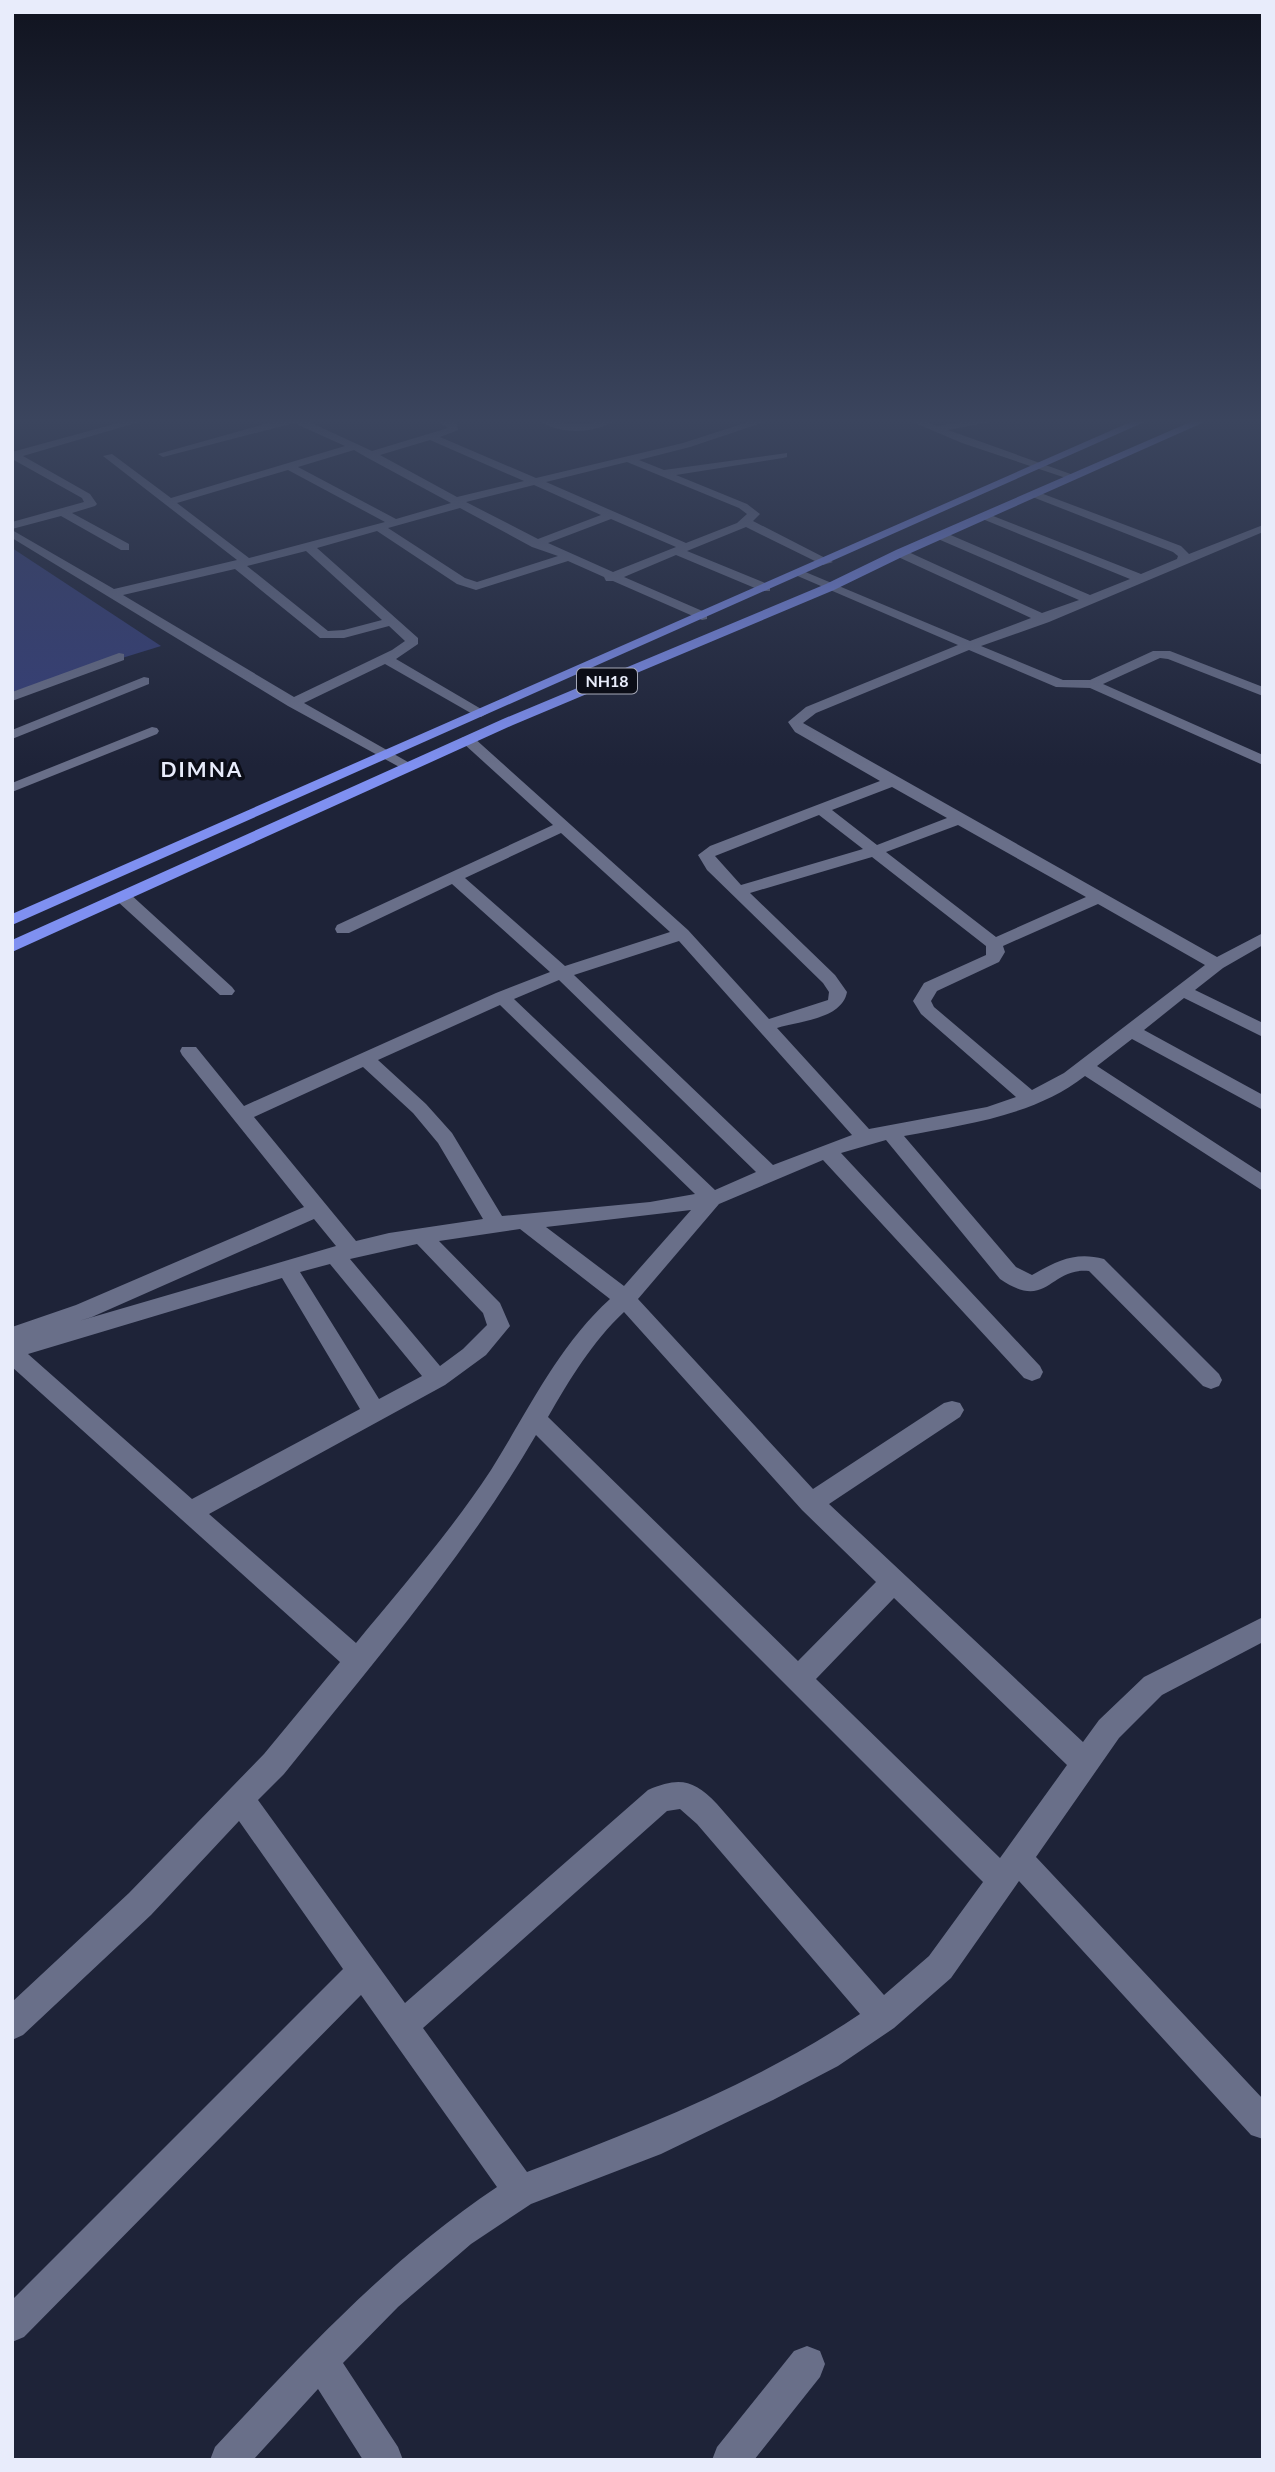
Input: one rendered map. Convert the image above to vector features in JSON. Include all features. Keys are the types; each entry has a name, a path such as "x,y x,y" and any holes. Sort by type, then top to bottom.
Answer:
{"highway":[{"name":"NH18","path":"12,920 887,535"},
{"name":"NH18","path":"12,947 408,766 830,587 942,536"}],"street":[{"path":"16,535 293,703 408,766"},
{"path":"104,535 125,547"},
{"path":"207,535 325,635 344,634 393,621"},
{"path":"115,593 349,535"},
{"path":"391,535 461,581 476,586 565,558"},
{"path":"520,535 565,558 702,617"},
{"path":"536,544 558,535"},
{"path":"653,535 766,588"},
{"path":"610,578 714,535"},
{"path":"773,535 827,562"},
{"path":"1033,535 1142,579"},
{"path":"1142,535 1177,549 1184,555 1182,561"},
{"path":"1217,964 800,729 796,722 811,709 968,646 1044,619 1245,535"},
{"path":"942,536 1090,600"},
{"path":"293,703 386,659 408,647 413,641 309,547"},
{"path":"900,553 1044,619"},
{"path":"799,574 1061,684 1092,684 1263,761"},
{"path":"1092,684 1158,654 1170,655 1263,692"},
{"path":"12,697 119,657"},
{"path":"386,659 481,713"},
{"path":"12,735 144,681"},
{"path":"12,788 152,731"},
{"path":"468,740 682,933 865,1137"},
{"path":"765,1026 829,1007 836,1002 838,992 829,979 713,867 706,855 893,781"},
{"path":"821,809 993,944 996,952 993,958 930,988 922,1000 927,1010 1030,1099"},
{"path":"739,891 875,851 959,819"},
{"path":"343,929 563,826"},
{"path":"454,877 562,973 771,1175"},
{"path":"123,897 226,991"},
{"path":"993,944 1097,898"},
{"path":"241,1115 502,997 562,973 682,933"},
{"path":"12,1352 343,1253 496,1224 650,1209 712,1199 865,1137 990,1113 1030,1099 1071,1077 1217,964 1263,938"},
{"path":"1182,990 1263,1031"},
{"path":"502,997 712,1199"},
{"path":"1131,1030 1263,1104"},
{"path":"189,1051 318,1209 343,1253 437,1380"},
{"path":"365,1059 436,1127 459,1158 496,1224"},
{"path":"1085,1067 1263,1184"},
{"path":"890,1132 1008,1273 1021,1282 1035,1284 1072,1262 1083,1260 1096,1265 1212,1380"},
{"path":"827,1151 1032,1373"},
{"path":"12,2024 140,1904 274,1764 460,1532 498,1479 568,1362 601,1320 625,1299 712,1199"},
{"path":"12,1336 84,1311 318,1209"},
{"path":"524,1222 625,1299 811,1503 1085,1763"},
{"path":"190,1513 437,1380 485,1345 499,1326 492,1309 422,1236"},
{"path":"287,1268 375,1413"},
{"path":"12,1352 357,1661"},
{"path":"811,1503 952,1410"},
{"path":"535,1419 798,1679 1010,1870 1263,2123"},
{"path":"798,1679 893,1582"},
{"path":"228,2460 320,2360 386,2295 459,2232 520,2191 649,2141 762,2089 827,2054 883,2017 940,1967 1109,1729 1153,1686 1263,1629"},
{"path":"402,2026 658,1800 675,1794 691,1797 707,1814 883,2017"},
{"path":"241,1800 520,2191"},
{"path":"12,2325 363,1971"},
{"path":"320,2360 385,2460"},
{"path":"730,2460 807,2364"}],"shaded area":[{"path":"12,548 161,646 12,692"}],"district":[{"name":"DIMNA","path":"202,770"}]}
